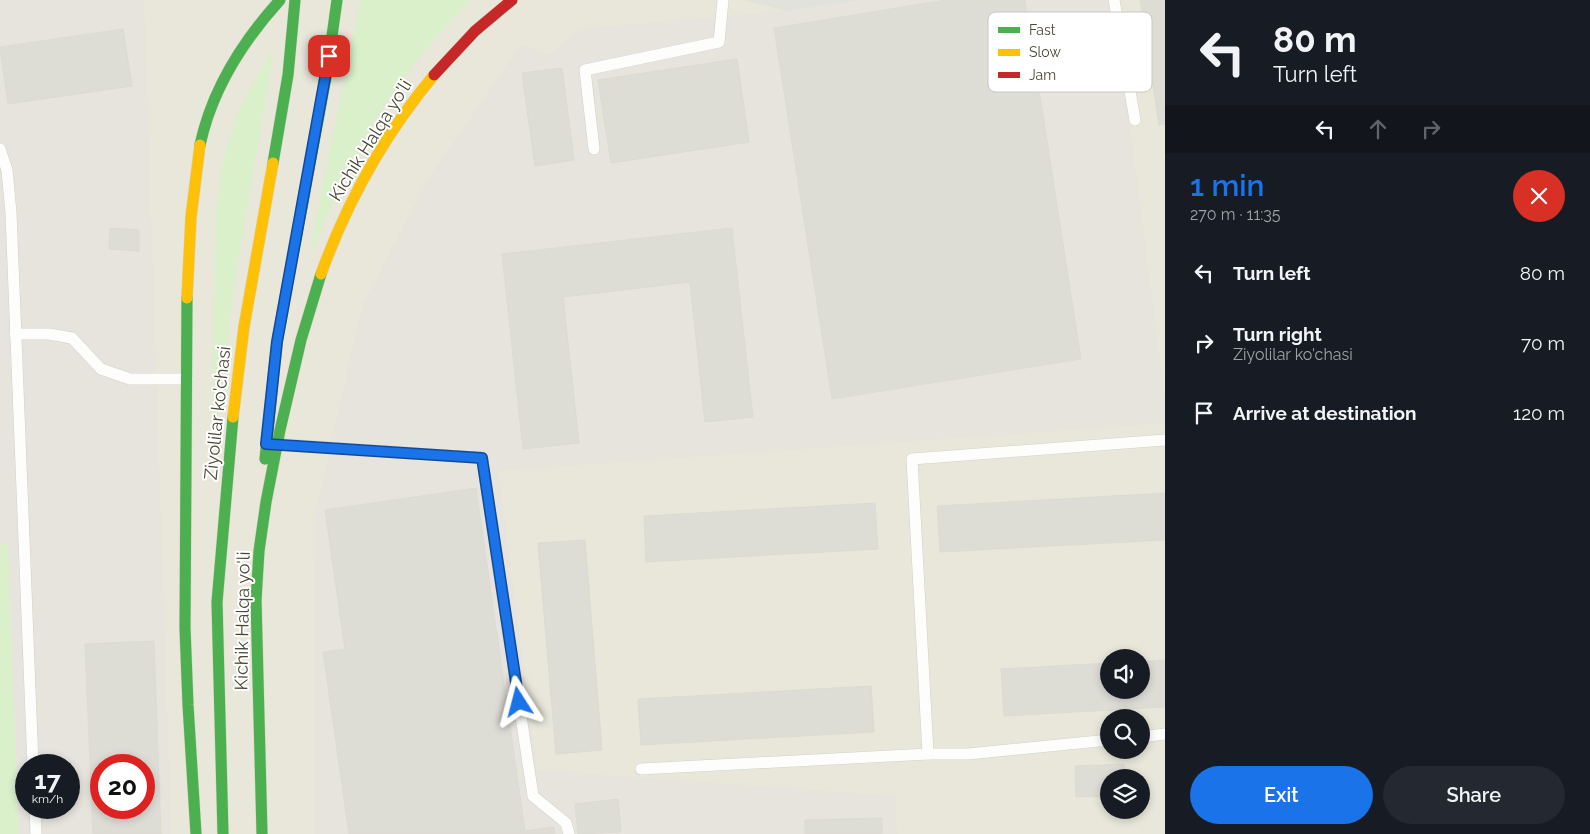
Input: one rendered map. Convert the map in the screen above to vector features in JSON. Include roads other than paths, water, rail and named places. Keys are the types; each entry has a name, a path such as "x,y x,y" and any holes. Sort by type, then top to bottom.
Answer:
{"main road":[{"path":"196,834 186,662 189,242 194,187 204,130 213,101 237,54 253,31 280,0"},
{"name":"Ziyolilar ko'chasi","path":"223,834 218,602 224,508 244,327 288,76 295,0"},
{"path":"271,444 277,342 327,72 337,0"},
{"name":"Kichik Halqa yo'li","path":"262,834 256,600 257,565 271,444 320,275 336,235 362,181 414,99 431,76 466,38 512,0"}],"lane":[{"path":"594,149 585,70 719,42 723,0"},
{"path":"1130,92 1135,120"},
{"path":"0,149 8,178 33,754"},
{"path":"16,334 49,334 72,338 101,369 130,379 187,380"},
{"path":"928,754 912,459 1165,440"},
{"path":"271,444 482,458 533,796 566,823 569,834"},
{"path":"1150,736 1165,734"},
{"path":"642,769 928,754 968,754 1100,741"},
{"path":"35,819 36,834"}]}
